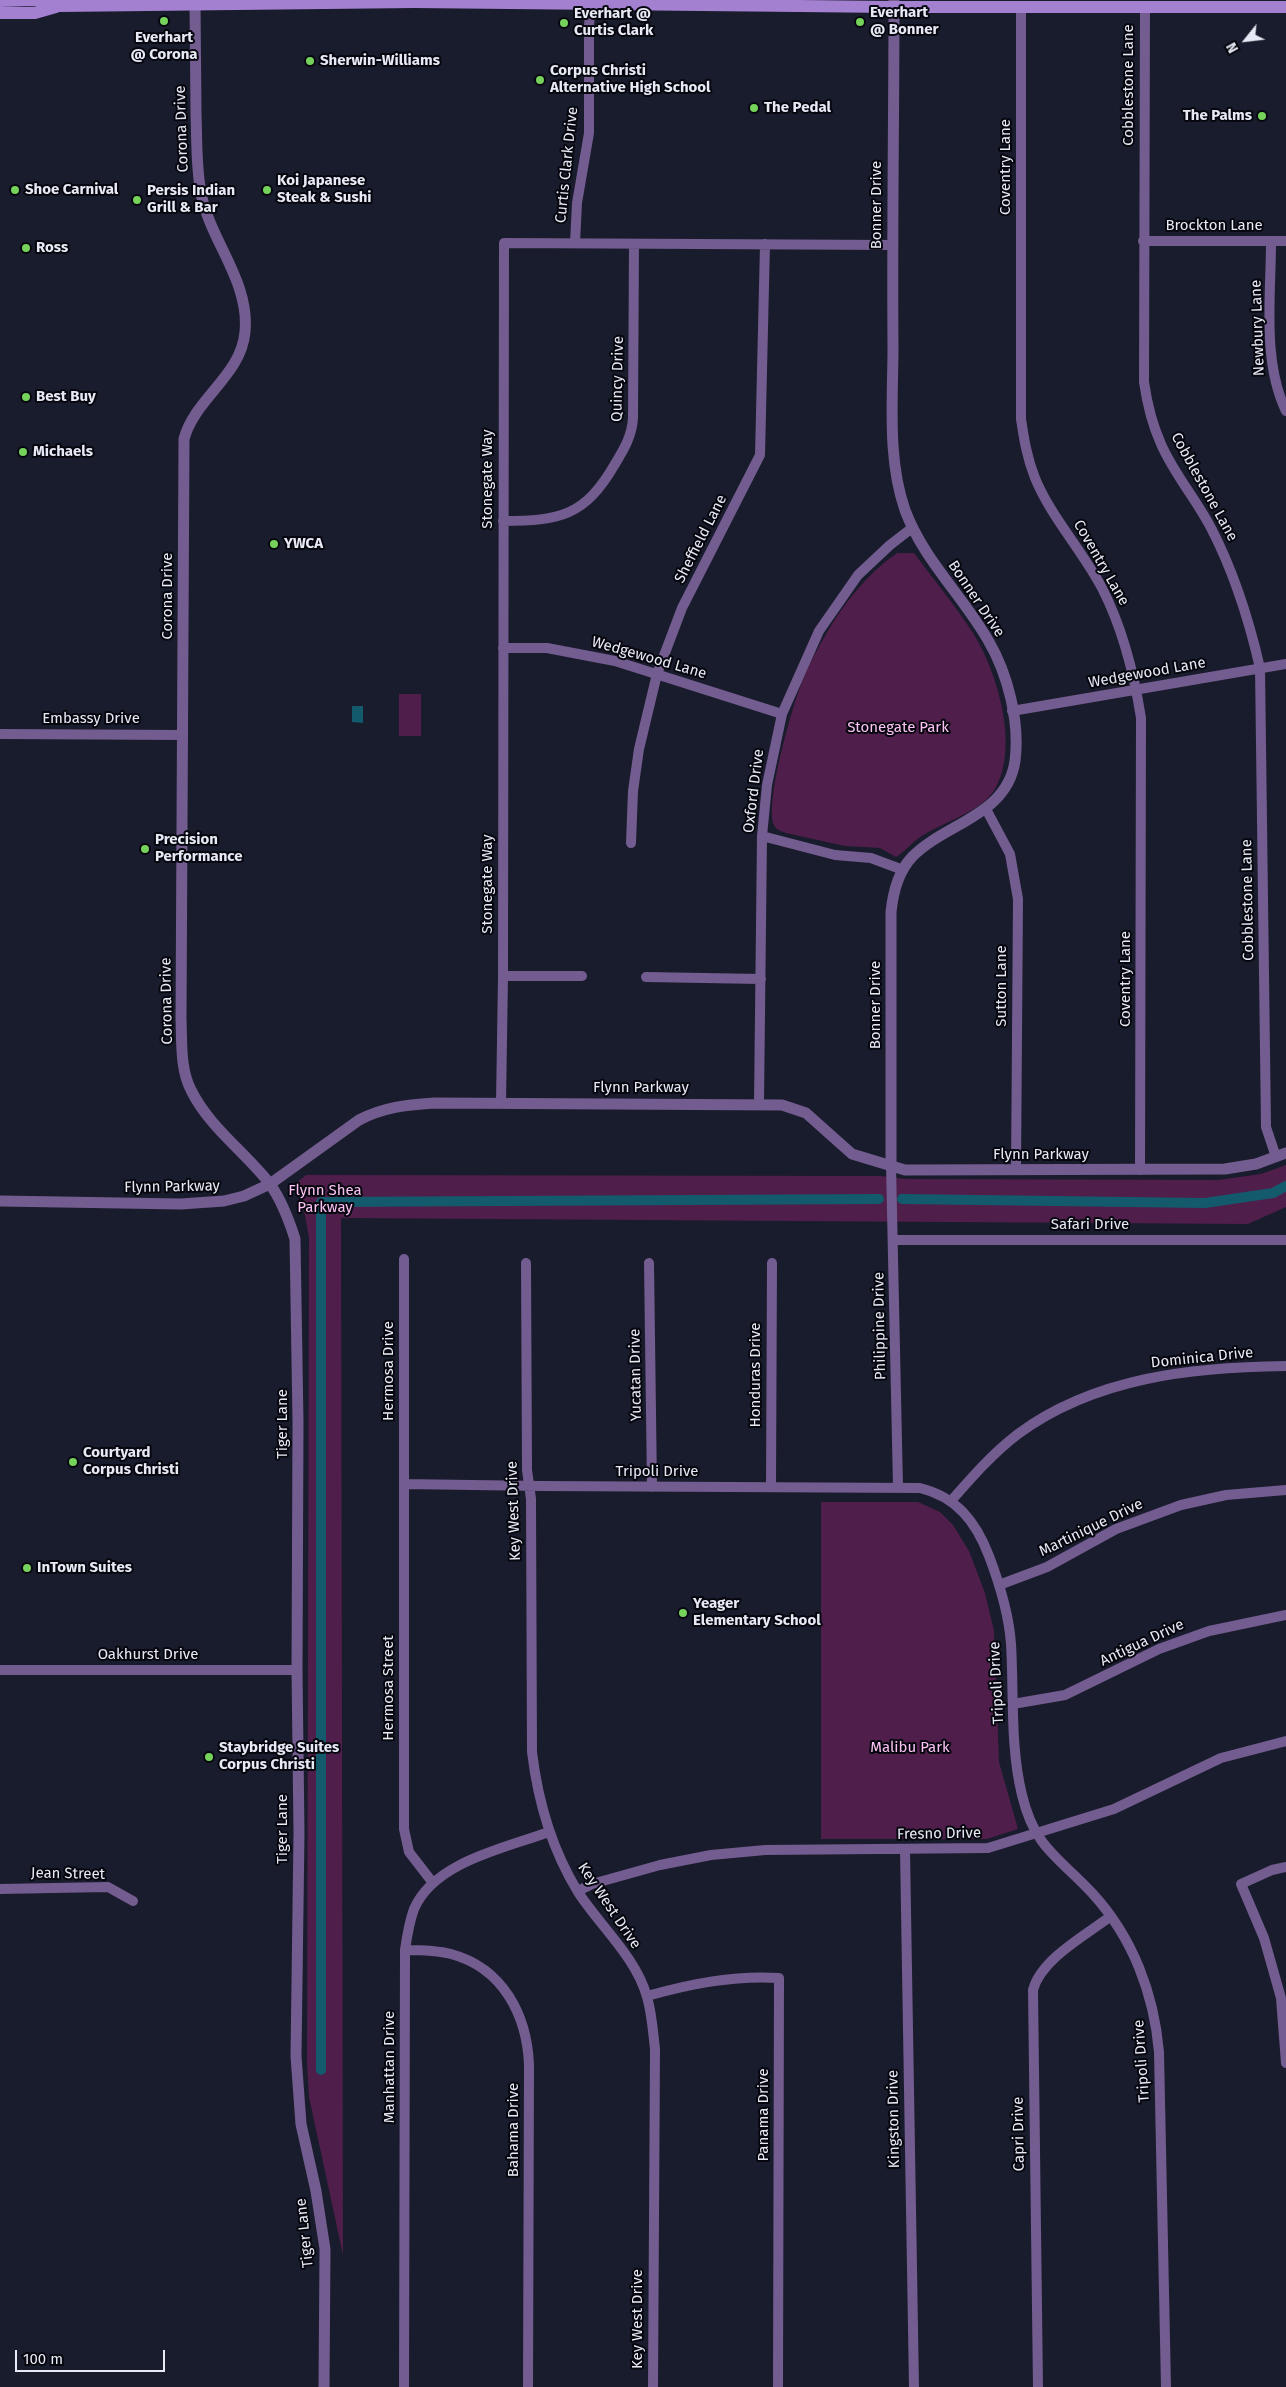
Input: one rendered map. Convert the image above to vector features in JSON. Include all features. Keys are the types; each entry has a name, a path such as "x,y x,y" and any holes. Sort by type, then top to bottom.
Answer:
{"main road":[{"path":"0,1 33,0 59,6 195,3 592,2 1021,6 1145,6 1197,3 1286,7"},
{"path":"0,13 35,13 59,6"}],"street":[{"name":"Curtis Clark Drive","path":"575,243 577,203 589,133 589,25 592,2"},
{"name":"Corona Drive","path":"195,3 197,133 201,195 212,228 240,288 246,312 242,350 229,372 193,415 184,438 182,734 183,1063 190,1089 205,1112 270,1184"},
{"name":"Bonner Drive","path":"891,1165 891,912 893,893 903,870 911,858 928,844 986,809 999,797 1009,782 1016,745 1012,711 1000,667 988,640 922,547 912,528 904,506 894,458 892,246 894,4"},
{"name":"Coventry Lane","path":"1021,6 1021,419 1024,442 1036,479 1046,500 1102,588 1126,644 1137,689 1141,718 1140,1170"},
{"name":"Cobblestone Lane","path":"1145,6 1143,360 1147,403 1161,444 1206,519 1225,557 1245,612 1260,668 1266,1126 1281,1155"},
{"name":"Brockton Lane","path":"1143,241 1286,241"},
{"name":"Newbury Lane","path":"1271,242 1271,359 1274,379 1286,411"},
{"name":"Stonegate Way","path":"501,1103 503,976 504,243 892,246"},
{"name":"Quincy Drive","path":"504,521 552,519 570,513 588,500 604,484 628,442 632,432 633,418 634,244"},
{"name":"Sheffield Lane","path":"631,843 639,749 657,674 682,608 760,455 765,244"},
{"name":"Oxford Drive","path":"759,1103 762,836 766,785 782,714 806,658 823,625 858,575 890,545 912,528"},
{"name":"Wedgewood Lane","path":"503,648 546,648 615,660 782,714"},
{"name":"Wedgewood Lane","path":"1012,711 1286,664"},
{"name":"Embassy Drive","path":"0,734 182,734"},
{"name":"Sutton Lane","path":"986,809 1010,854 1018,899 1016,1170"},
{"path":"762,836 835,855 871,858 903,870"},
{"path":"503,976 582,976"},
{"path":"646,977 761,979"},
{"name":"Flynn Parkway","path":"0,1201 203,1204 244,1196 270,1184 359,1120 374,1112 400,1105 759,1103 797,1108 806,1113 852,1154 905,1170 1225,1169 1256,1164 1281,1155"},
{"name":"Philippine Drive","path":"891,1165 898,1487"},
{"name":"Tiger Lane","path":"270,1184 286,1211 295,1239 298,1422 297,1670 299,1833 296,2056 301,2124 316,2191 325,2249 324,2387"},
{"name":"Safari Drive","path":"894,1240 1286,1240"},
{"name":"Hermosa Drive","path":"404,1259 404,1484"},
{"name":"Key West Drive","path":"526,1263 527,1470 530,1486 532,1752 538,1793 549,1832 578,1891 626,1956 647,1996 655,2050 653,2387"},
{"name":"Yucatan Drive","path":"649,1263 652,1486"},
{"name":"Honduras Drive","path":"771,1487 772,1263"},
{"name":"Dominica Drive","path":"951,1501 980,1468 1019,1433 1050,1415 1093,1395 1123,1384 1182,1372 1286,1366"},
{"name":"Tripoli Drive","path":"404,1484 920,1488 933,1491 964,1511 974,1524 985,1546 1007,1612 1011,1643 1018,1778 1036,1834 1048,1851 1093,1894 1124,1936 1143,1976 1157,2026 1160,2052 1166,2387"},
{"name":"Hermosa Street","path":"404,1484 404,1829 410,1852 433,1883"},
{"name":"Martinique Drive","path":"999,1584 1047,1567 1116,1530 1180,1505 1226,1495 1286,1490"},
{"name":"Antigua Drive","path":"1013,1704 1065,1695 1159,1649 1208,1631 1286,1615"},
{"name":"Oakhurst Drive","path":"0,1670 297,1670"},
{"name":"Fresno Drive","path":"578,1891 592,1884 651,1867 710,1856 765,1850 988,1848 1114,1808 1221,1758 1286,1741"},
{"name":"Manhattan Drive","path":"404,2387 405,1950 408,1926 415,1908 433,1883 460,1865 549,1832"},
{"name":"Kingston Drive","path":"905,1850 914,2387"},
{"path":"1286,1867 1272,1870 1241,1884 1264,1938 1281,1998 1286,2063"},
{"name":"Jean Street","path":"0,1888 108,1887 133,1901"},
{"name":"Capri Drive","path":"1038,2387 1032,1990 1035,1979 1050,1961 1111,1916"},
{"name":"Bahama Drive","path":"405,1950 450,1954 469,1960 503,1987 515,2004 524,2024 528,2044 529,2065 528,2387"},
{"name":"Panama Drive","path":"647,1996 713,1981 761,1977 779,1978 778,2387"}],"green space":[{"name":"Stonegate Park","path":"897,553 914,553 959,612 982,649 997,688 1002,710 1005,752 1002,772 995,789 980,805 925,834 896,857 880,848 845,846 786,833 775,827 772,813 776,775 787,728 799,689 811,661 832,624 856,590"},
{"path":"399,694 421,694 421,736 399,736"},
{"name":"Flynn Shea Parkway","path":"1286,1165 1286,1207 1248,1224 341,1218 343,2255 309,2097 307,2064 309,1238 305,1215 294,1185 306,1175 881,1176 905,1179 1218,1180 1261,1174"},
{"name":"Malibu Park","path":"821,1502 918,1502 940,1512 953,1525 969,1551 985,1593 994,1631 999,1762 1018,1829 987,1839 821,1839"}],"water":[{"path":"352,706 363,706 363,723 352,722"}],"waterway":[{"path":"902,1199 1205,1203 1273,1193 1286,1186"},
{"path":"321,2070 321,1202 879,1199"}],"place":[{"name":"Everhart @ Corona","path":"164,21"},
{"name":"Everhart @ Bonner","path":"860,22"},
{"name":"Everhart @ Curtis Clark","path":"564,23"},
{"name":"Sherwin-Williams","path":"310,61"},
{"name":"Corpus Christi Alternative High School","path":"540,80"},
{"name":"The Pedal","path":"754,108"},
{"name":"The Palms","path":"1262,116"},
{"name":"Shoe Carnival","path":"15,190"},
{"name":"Koi Japanese Steak & Sushi","path":"267,190"},
{"name":"Persis Indian Grill & Bar","path":"137,200"},
{"name":"Ross","path":"26,248"},
{"name":"Best Buy","path":"26,397"},
{"name":"Michaels","path":"23,452"},
{"name":"YWCA","path":"274,544"},
{"name":"Precision Performance","path":"145,849"},
{"name":"Courtyard Corpus Christi","path":"73,1462"},
{"name":"InTown Suites","path":"27,1568"},
{"name":"Yeager Elementary School","path":"683,1613"},
{"name":"Staybridge Suites Corpus Christi","path":"209,1757"}]}
